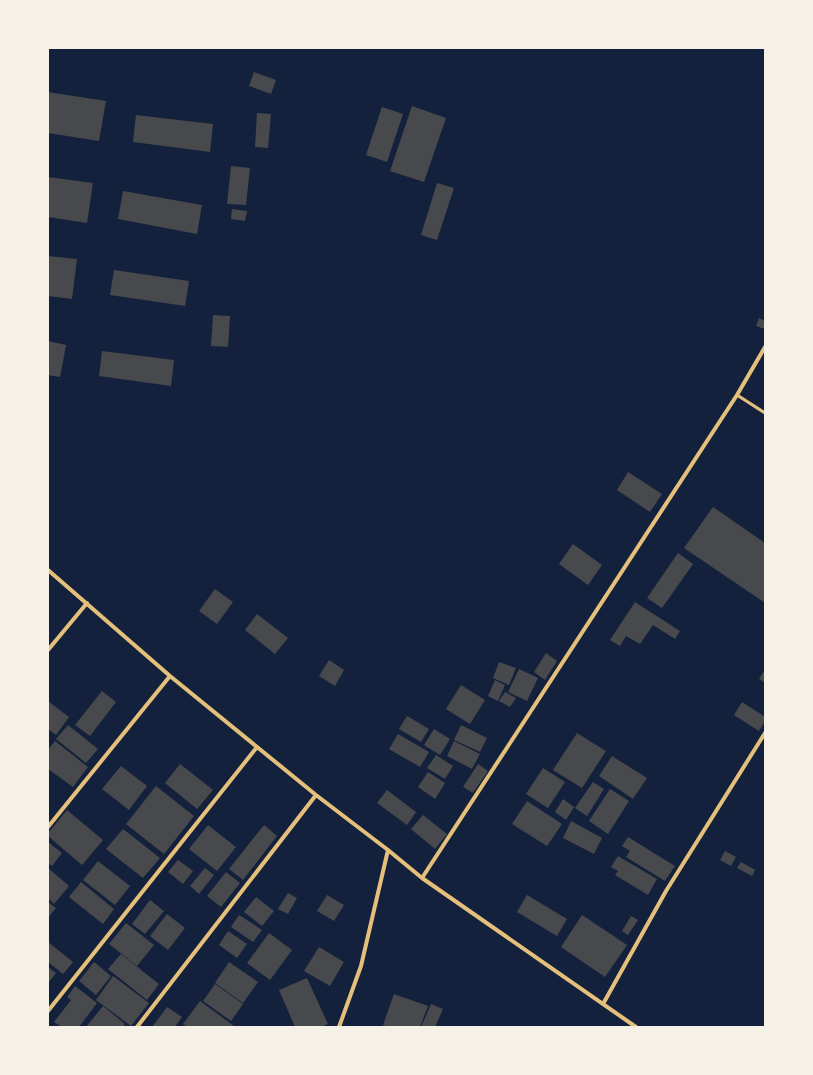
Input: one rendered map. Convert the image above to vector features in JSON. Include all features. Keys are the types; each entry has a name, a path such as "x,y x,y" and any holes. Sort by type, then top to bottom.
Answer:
{"street":[{"path":"422,878 737,395 765,346"},
{"path":"48,570 170,676 316,795 422,878 636,1027"},
{"path":"48,650 87,603"},
{"path":"48,827 170,676"},
{"path":"603,1004 666,891 765,733"},
{"path":"48,1011 257,747"},
{"path":"137,1027 316,795"},
{"path":"339,1027 361,966 388,850"}],"lane":[{"path":"737,395 765,414"}],"building":[{"path":"254,72 276,80 271,94 249,86"},
{"path":"48,92 106,101 99,141 48,133"},
{"path":"412,106 446,118 424,182 390,171"},
{"path":"382,107 403,114 387,162 366,155"},
{"path":"257,113 271,114 268,148 255,147"},
{"path":"136,115 213,124 210,152 133,142"},
{"path":"231,166 250,168 246,205 227,204"},
{"path":"48,177 93,183 87,223 48,217"},
{"path":"437,183 454,188 437,240 421,235"},
{"path":"123,191 202,205 197,234 118,219"},
{"path":"232,209 247,211 245,221 231,219"},
{"path":"48,256 77,259 72,299 48,296"},
{"path":"114,270 189,281 185,306 110,295"},
{"path":"213,315 230,316 228,347 211,346"},
{"path":"759,318 765,321 765,329 756,326"},
{"path":"48,341 66,345 60,377 48,375"},
{"path":"102,351 174,360 171,386 99,376"},
{"path":"628,472 662,494 650,512 617,490"},
{"path":"713,507 765,543 765,603 684,548"},
{"path":"573,544 602,565 588,585 559,564"},
{"path":"678,553 693,564 662,608 647,598"},
{"path":"215,589 233,602 217,624 199,611"},
{"path":"635,602 680,631 675,639 653,625 640,644 626,636 620,646 610,640"},
{"path":"257,614 288,638 275,654 245,630"},
{"path":"546,653 557,661 545,680 534,672"},
{"path":"329,660 344,670 335,686 319,676"},
{"path":"499,662 516,668 509,685 493,678"},
{"path":"519,669 538,678 527,701 508,692"},
{"path":"765,669 765,683 759,679"},
{"path":"495,680 505,685 498,701 488,696"},
{"path":"461,685 485,700 470,724 446,709"},
{"path":"102,691 116,702 90,736 75,725"},
{"path":"505,692 516,698 510,707 499,701"},
{"path":"48,701 69,717 56,735 48,729"},
{"path":"742,702 765,717 765,721 759,731 734,715"},
{"path":"407,716 429,729 421,742 399,729"},
{"path":"68,725 98,749 86,763 56,739"},
{"path":"461,725 487,738 480,752 454,740"},
{"path":"434,729 450,739 440,755 424,745"},
{"path":"577,733 606,751 582,788 553,770"},
{"path":"398,734 429,752 420,767 389,749"},
{"path":"55,741 88,767 73,787 48,769 48,750"},
{"path":"454,741 480,754 472,769 447,756"},
{"path":"436,755 453,766 445,779 427,768"},
{"path":"612,756 647,778 633,799 599,776"},
{"path":"180,764 213,790 197,809 165,783"},
{"path":"478,764 488,771 473,793 463,787"},
{"path":"121,766 147,786 129,810 102,789"},
{"path":"543,768 565,782 548,808 526,794"},
{"path":"428,772 445,783 435,799 418,787"},
{"path":"593,782 604,789 587,816 575,808"},
{"path":"156,786 194,816 164,854 126,824"},
{"path":"610,789 629,801 608,834 589,821"},
{"path":"387,790 416,812 407,825 377,803"},
{"path":"563,799 574,807 566,820 555,812"},
{"path":"527,801 562,824 547,846 512,824"},
{"path":"67,810 103,840 82,865 48,836 48,833"},
{"path":"423,815 447,834 435,849 411,829"},
{"path":"571,821 602,838 594,854 563,838"},
{"path":"208,825 236,847 217,871 189,849"},
{"path":"264,825 277,836 243,880 229,869"},
{"path":"123,829 160,858 143,878 106,849"},
{"path":"628,837 675,866 665,881 626,857 630,851 622,846"},
{"path":"48,842 62,853 52,866 48,863"},
{"path":"725,851 736,857 731,866 720,860"},
{"path":"618,856 657,879 648,895 615,875 618,871 611,867"},
{"path":"178,860 193,871 183,884 168,872"},
{"path":"98,861 130,886 115,905 83,880"},
{"path":"741,862 755,870 752,876 737,868"},
{"path":"48,868 69,886 54,904 48,898"},
{"path":"205,868 214,875 199,894 190,886"},
{"path":"226,872 240,883 221,907 207,896"},
{"path":"81,882 114,909 103,924 69,897"},
{"path":"288,893 297,898 288,914 278,909"},
{"path":"327,895 344,905 334,921 317,911"},
{"path":"527,895 567,919 557,936 517,912"},
{"path":"256,897 274,911 262,926 244,912"},
{"path":"150,900 164,911 145,934 132,924"},
{"path":"48,902 56,908 48,918"},
{"path":"167,914 185,928 168,950 150,936"},
{"path":"239,915 262,930 253,942 231,927"},
{"path":"582,915 627,945 605,977 561,947"},
{"path":"631,916 638,920 628,935 622,931"},
{"path":"126,923 154,945 137,966 109,944"},
{"path":"228,931 247,944 237,958 219,945"},
{"path":"269,933 292,950 270,980 247,963"},
{"path":"48,942 73,962 63,974 48,962"},
{"path":"319,947 344,962 330,986 304,971"},
{"path":"121,954 159,984 147,1000 108,969"},
{"path":"94,962 111,976 96,995 79,981"},
{"path":"229,962 258,982 243,1003 215,983"},
{"path":"48,967 56,973 48,983"},
{"path":"113,976 149,1003 131,1026 96,1000"},
{"path":"307,978 328,1024 321,1027 295,1027 279,990"},
{"path":"215,984 243,1004 231,1021 203,1001"},
{"path":"75,986 97,1003 79,1027 62,1027 54,1022 71,1000 67,997"},
{"path":"394,994 428,1006 420,1027 389,1027 383,1025"},
{"path":"200,1001 234,1026 188,1027 183,1024"},
{"path":"431,1004 443,1009 435,1027 421,1027"},
{"path":"103,1006 125,1024 123,1027 86,1027"},
{"path":"167,1007 182,1017 175,1027 152,1027"}]}
